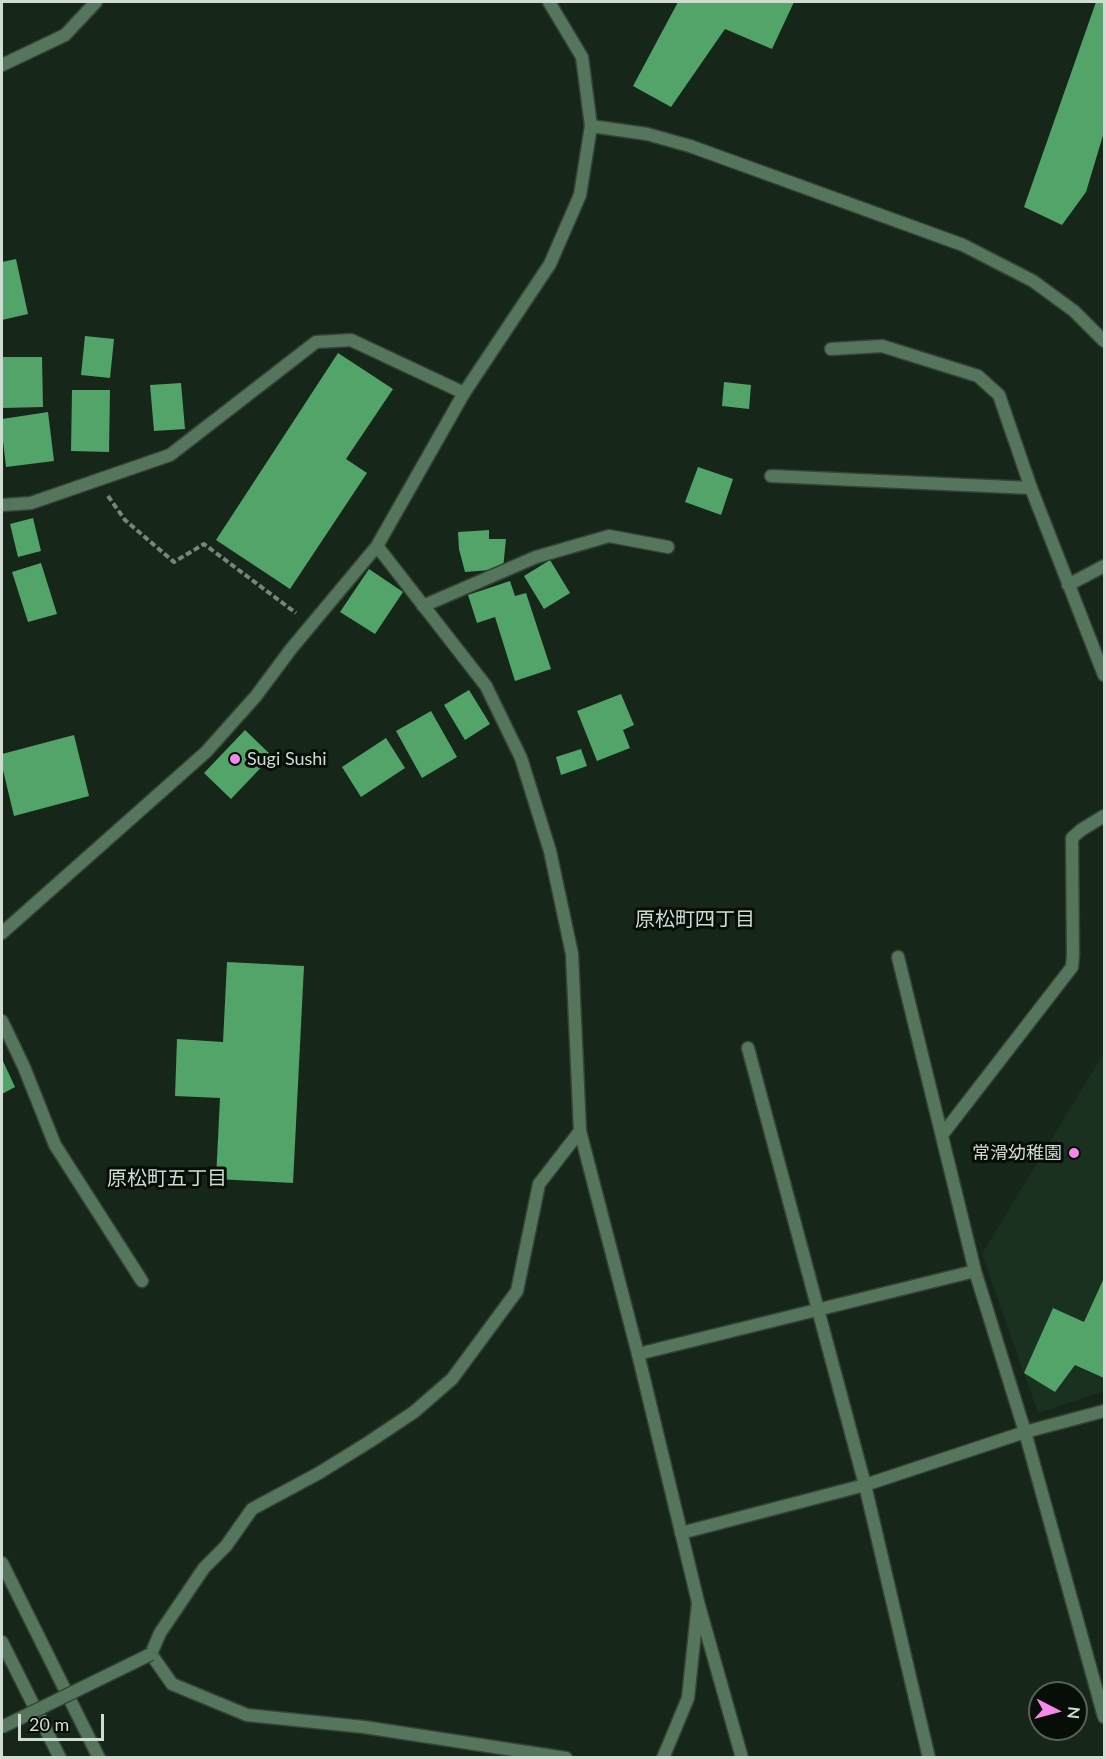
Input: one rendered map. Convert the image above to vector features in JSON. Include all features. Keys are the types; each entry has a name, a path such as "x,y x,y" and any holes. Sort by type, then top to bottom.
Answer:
{"street":[{"path":"2,65 65,35 96,2"},
{"path":"2,933 206,752 256,696 377,546 464,393 550,264 580,195 591,126 582,57 549,2"},
{"path":"591,126 647,134 690,146 963,245 1033,281 1074,311 1104,341"},
{"path":"2,505 31,503 170,455 316,342 351,340 464,393"},
{"path":"831,349 882,346 978,376 999,395 1031,488 1104,675"},
{"path":"771,476 1031,488"},
{"path":"423,606 536,556 609,536 668,547"},
{"path":"377,546 486,686 521,758 546,840 572,954 580,1131 638,1354 698,1602 742,1758"},
{"path":"1068,585 1104,566"},
{"path":"942,1135 1072,967 1072,838 1104,816"},
{"path":"898,957 975,1271 1025,1432 1104,1718"},
{"path":"2,1021 24,1067 55,1145 142,1281"},
{"path":"748,1048 865,1485 928,1758"},
{"path":"2,1727 151,1654 160,1633 204,1568 226,1546 252,1509 318,1473 396,1424 414,1412 452,1379 517,1292 539,1184 580,1131"},
{"path":"638,1354 975,1271"},
{"path":"681,1533 865,1485 1025,1432 1104,1411"},
{"path":"2,1563 99,1758"},
{"path":"663,1758 688,1698 698,1602"},
{"path":"2,1642 60,1758"},
{"path":"151,1654 172,1684 247,1715 364,1727 566,1758"}],"path":[{"path":"96,481 125,520 174,562 204,544 312,624"}],"shaded area":[{"name":"常滑幼稚園","path":"1104,1053 1104,1391 1038,1413 982,1254"}],"building":[{"path":"678,2 794,2 772,49 725,29 671,107 633,86"},
{"path":"1096,2 1104,2 1104,132 1086,192 1062,225 1024,207"},
{"path":"16,259 28,314 2,320 2,262"},
{"path":"85,336 114,339 110,378 81,375"},
{"path":"338,353 393,389 346,459 367,473 290,589 216,540"},
{"path":"2,357 42,357 43,407 2,408"},
{"path":"724,382 751,385 749,409 722,406"},
{"path":"181,383 185,429 154,431 150,385"},
{"path":"72,390 110,390 109,452 71,451"},
{"path":"48,412 54,461 6,467 2,419"},
{"path":"698,467 733,479 721,515 685,502"},
{"path":"33,518 41,551 18,557 10,524"},
{"path":"489,530 489,539 506,539 503,569 465,572 459,549 458,532"},
{"path":"550,560 570,593 544,609 524,576"},
{"path":"41,563 57,614 28,622 12,572"},
{"path":"369,569 403,592 375,634 340,612"},
{"path":"510,581 515,596 526,593 551,669 515,681 495,617 477,623 468,595"},
{"path":"469,690 490,724 465,740 444,705"},
{"path":"621,694 634,725 623,730 630,748 597,761 577,711"},
{"path":"431,711 457,757 422,778 396,731"},
{"path":"245,730 272,756 231,799 204,773"},
{"path":"74,735 89,796 14,816 2,766 2,754"},
{"path":"386,738 405,768 361,797 342,767"},
{"path":"581,749 587,766 561,775 556,757"},
{"path":"227,962 304,966 293,1183 216,1179 220,1098 175,1096 177,1039 223,1042"},
{"path":"2,1059 15,1087 2,1094"},
{"path":"1104,1278 1104,1378 1075,1365 1055,1392 1024,1373 1053,1308 1084,1322"}],"place":[{"name":"Sugi Sushi","path":"235,759"},
{"name":"常滑幼稚園","path":"1074,1153"}],"district":[{"name":"原松町四丁目","path":"695,920"},
{"name":"原松町五丁目","path":"167,1179"}]}
